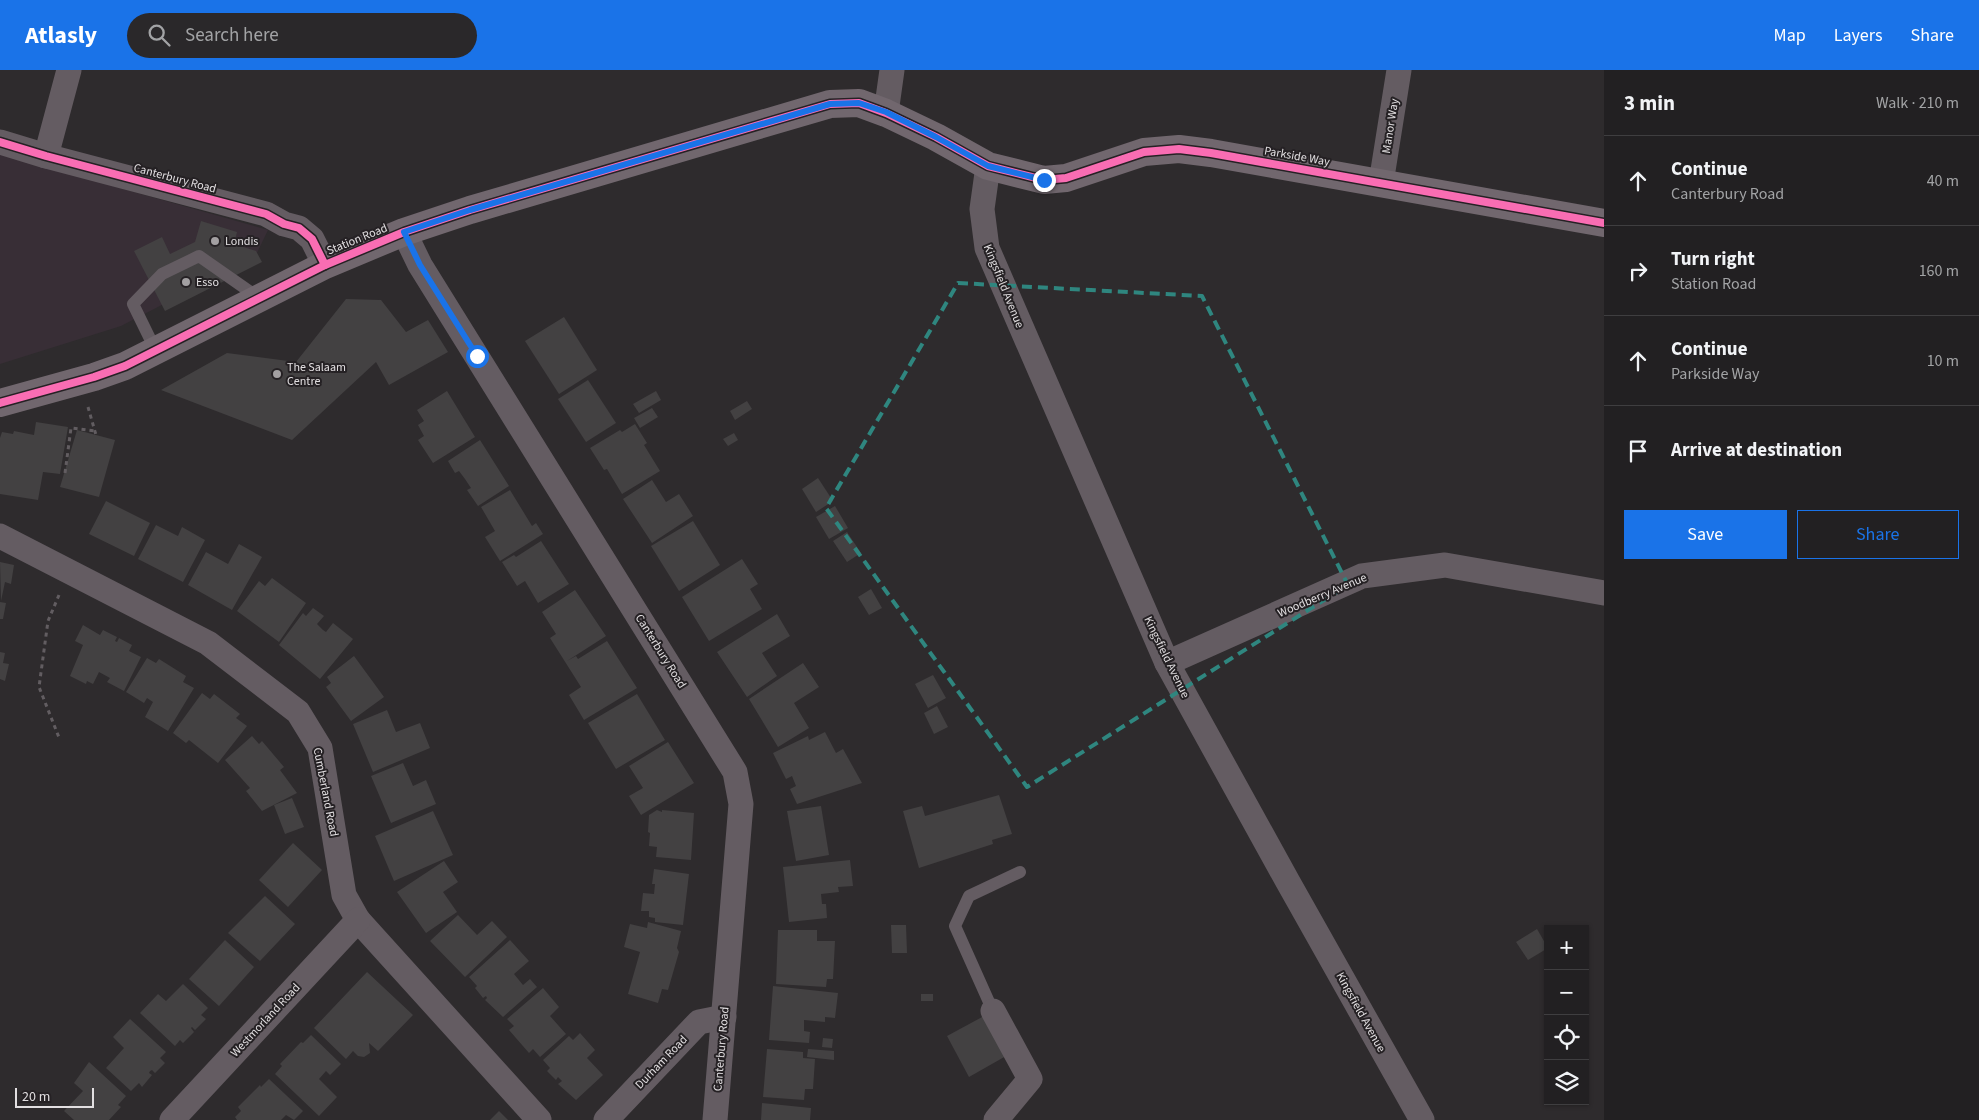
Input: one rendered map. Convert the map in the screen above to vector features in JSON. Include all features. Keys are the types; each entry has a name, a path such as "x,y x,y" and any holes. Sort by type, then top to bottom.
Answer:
{"street":[{"path":"46,156 69,70"},
{"path":"886,112 892,70"},
{"name":"Manor Way","path":"1381,183 1399,70"},
{"name":"Station Road","path":"0,403 94,377 126,366 324,265 404,232 470,210 830,104 859,103 886,112 988,166"},
{"name":"Canterbury Road","path":"0,142 266,214 284,224 299,228 312,239 324,265"},
{"name":"Parkside Way","path":"988,166 1044,180 1066,178 1144,152 1179,149 1604,223"},
{"name":"Kingsfield Avenue","path":"988,166 982,209 986,248 1167,663 1422,1120"},
{"name":"Canterbury Road","path":"404,232 420,265 734,772 741,804 715,1120"},
{"name":"Cumberland Road","path":"0,536 208,643 298,712 320,748 344,895 358,920 539,1120"},
{"name":"Woodberry Avenue","path":"1167,663 1362,576 1445,565 1604,593"},
{"name":"Westmorland Road","path":"172,1120 358,920"},
{"path":"994,1011 1030,1079 996,1120"},
{"name":"Durham Road","path":"606,1120 699,1022 724,1017"}],"lane":[{"path":"156,351 133,304 162,274 199,256 259,298"},
{"path":"994,1011 955,926 968,896 1020,872"}],"path":[{"path":"65,473 71,428 95,431"},
{"path":"60,740 39,687 48,622 69,572"}],"highlighted area":[{"path":"958,283 1202,296 1348,585 1027,787 826,508"}],"shaded area":[{"path":"0,154 268,230 255,257 121,326 0,364"}],"building":[{"name":"Esso","path":"201,221 237,232 234,244 256,251 262,262 165,311 134,251 162,237 170,254 195,242"},
{"name":"The Salaam Centre","path":"346,299 381,300 406,332 428,320 448,352 389,385 376,362 292,440 161,390 227,353 296,362"},
{"path":"564,317 597,370 559,394 525,341"},
{"path":"588,380 616,423 586,442 558,399"},
{"path":"447,391 475,437 433,463 418,440 424,436 418,425 424,421 417,410"},
{"path":"656,391 661,400 639,413 633,404"},
{"path":"747,401 752,409 735,420 730,411"},
{"path":"652,408 658,417 640,428 634,418"},
{"path":"36,422 68,427 60,474 43,472 38,500 0,494 0,438 2,432 13,434 14,431 34,435"},
{"path":"635,424 647,443 644,445 660,471 622,494 607,469 604,470 590,448 620,430 622,432"},
{"path":"77,430 115,440 99,497 60,487"},
{"path":"734,433 738,440 728,446 723,439"},
{"path":"480,440 509,486 478,506 467,490 471,488 459,471 455,473 448,461"},
{"path":"818,478 833,501 816,512 802,489"},
{"path":"652,480 666,502 679,494 693,516 652,543 623,499"},
{"path":"510,490 532,526 536,523 543,534 500,561 485,537 495,531 481,507"},
{"path":"106,501 150,523 134,556 89,534"},
{"path":"835,506 848,528 829,539 816,517"},
{"path":"693,521 720,565 679,591 651,546"},
{"path":"156,525 178,536 182,527 205,540 183,582 138,559"},
{"path":"847,532 861,553 847,562 833,541"},
{"path":"541,541 569,584 538,603 525,581 517,586 502,562 514,555 516,557"},
{"path":"239,544 262,557 232,610 188,585 206,552 228,564"},
{"path":"742,559 758,584 750,589 762,609 709,641 682,597"},
{"path":"0,562 14,565 11,584 5,582 1,601"},
{"path":"272,578 306,603 279,642 237,611 259,581 265,586"},
{"path":"871,589 882,608 869,615 858,597"},
{"path":"575,590 606,636 567,661 576,656 578,659 607,641 637,688 584,720 569,695 581,687 550,638 556,634 542,612"},
{"path":"0,602 6,603 3,619 0,619"},
{"path":"313,608 324,616 317,624 323,630 326,632 333,623 353,639 320,679 279,645 303,613 306,616"},
{"path":"777,614 790,636 762,653 777,676 747,697 717,652"},
{"path":"83,625 100,635 103,630 117,637 115,641 117,642 119,638 132,645 129,651 141,657 124,691 107,682 110,678 99,672 93,684 87,681 86,684 70,676 83,645 75,641"},
{"path":"0,652 5,653 3,663 9,664 5,681 0,679"},
{"path":"354,656 384,697 351,721 326,687 331,683 327,677"},
{"path":"147,658 156,663 159,659 186,676 183,682 194,688 168,731 145,717 153,702 147,698 144,703 126,692"},
{"path":"803,663 819,687 794,703 809,728 778,747 749,699"},
{"path":"933,675 946,698 928,708 915,684"},
{"path":"202,693 210,699 214,694 240,714 236,718 247,726 218,763 189,740 186,743 173,733"},
{"path":"637,694 665,740 616,769 588,723"},
{"path":"937,706 948,727 934,734 924,713"},
{"path":"387,710 396,732 420,723 430,748 373,772 353,724"},
{"path":"825,732 836,753 843,749 862,783 797,804 790,789 796,786 792,776 786,779 773,753 808,736 809,740"},
{"path":"252,736 259,744 262,741 284,767 280,770 297,793 262,811 246,791 250,788 225,760"},
{"path":"668,742 694,783 641,815 629,796 643,788 629,766"},
{"path":"403,763 413,786 426,780 436,804 391,823 371,776"},
{"path":"999,795 1012,834 992,840 993,844 919,868 903,811 922,806 925,816"},
{"path":"292,798 304,827 285,834 274,805"},
{"path":"821,806 829,855 796,861 787,811"},
{"path":"657,810 662,812 662,810 694,813 691,860 656,857 657,847 649,846 650,833 648,832 649,815"},
{"path":"433,811 453,855 394,881 375,836"},
{"path":"293,843 322,870 288,907 259,880"},
{"path":"850,860 853,886 838,887 839,892 821,894 822,904 826,904 827,918 789,922 783,867"},
{"path":"444,861 458,882 443,892 457,912 426,933 397,892"},
{"path":"654,869 689,874 683,925 655,922 655,918 649,917 649,911 641,911 643,893 654,894 655,884 652,884"},
{"path":"265,896 295,924 260,961 228,933"},
{"path":"458,915 477,935 492,921 507,937 465,977 430,941"},
{"path":"648,922 681,931 677,948 679,952 668,990 662,989 658,1003 628,994 640,952 624,947 630,924 647,928"},
{"path":"891,925 906,925 907,953 892,953"},
{"path":"1537,929 1544,941 1544,950 1528,960 1516,942"},
{"path":"778,930 817,930 817,941 835,941 833,979 827,979 826,987 776,984"},
{"path":"225,940 254,967 219,1006 189,979"},
{"path":"510,940 529,961 514,974 523,985 530,979 537,987 503,1017 485,1000 486,996 483,998 475,988 477,986 469,977"},
{"path":"367,972 413,1015 378,1051 369,1043 370,1053 364,1057 358,1056 353,1051 346,1059 314,1028"},
{"path":"183,984 208,1008 201,1015 206,1019 195,1030 192,1027 194,1032 183,1043 180,1040 175,1046 140,1013 158,994 166,1001"},
{"path":"773,986 838,993 835,1018 825,1017 825,1022 804,1020 804,1031 810,1032 809,1043 769,1040"},
{"path":"543,988 559,1007 550,1016 566,1034 540,1057 533,1049 529,1053 509,1030 514,1026 507,1019"},
{"path":"921,994 933,994 933,1001 921,1001"},
{"path":"984,1016 1006,1056 969,1077 947,1036"},
{"path":"130,1019 166,1052 160,1058 165,1063 155,1073 152,1070 150,1071 149,1073 152,1075 142,1087 139,1083 131,1091 106,1068 124,1048 113,1037"},
{"path":"580,1033 595,1050 587,1058 603,1075 576,1100 558,1084 562,1081 558,1077 556,1080 547,1071 550,1068 543,1060 569,1036 573,1040"},
{"path":"311,1035 341,1064 330,1075 326,1071 319,1079 337,1097 319,1116 275,1074 282,1066 280,1064 301,1042 303,1043"},
{"path":"823,1038 833,1039 832,1048 822,1047"},
{"path":"767,1049 803,1052 803,1058 815,1059 813,1089 805,1089 804,1100 763,1097"},
{"path":"808,1049 834,1051 834,1060 807,1057"},
{"path":"89,1062 126,1096 118,1105 121,1107 109,1120 74,1120 64,1111 83,1091 74,1083"},
{"path":"269,1079 303,1111 294,1120 286,1115 281,1120 237,1120 235,1117 241,1111 238,1107 260,1085 261,1087"},
{"path":"762,1103 811,1108 810,1120 761,1120"},
{"path":"499,1111 508,1120 490,1120"}],"cycle path":[{"path":"0,403 94,377 125,366 325,265 404,232 470,210 830,104 859,103 886,113 936,137 988,166 1044,180 1066,178 1144,152 1179,149 1211,153 1604,223"},
{"path":"0,142 266,214 284,224 299,228 312,239 325,265"}],"place":[{"name":"Londis","path":"215,241"},
{"name":"Esso","path":"186,282"},
{"name":"The Salaam Centre","path":"277,374"}],"route":[{"path":"477,356 420,265 404,232 470,210 830,104 859,103 886,112 988,166 1044,180"}]}
